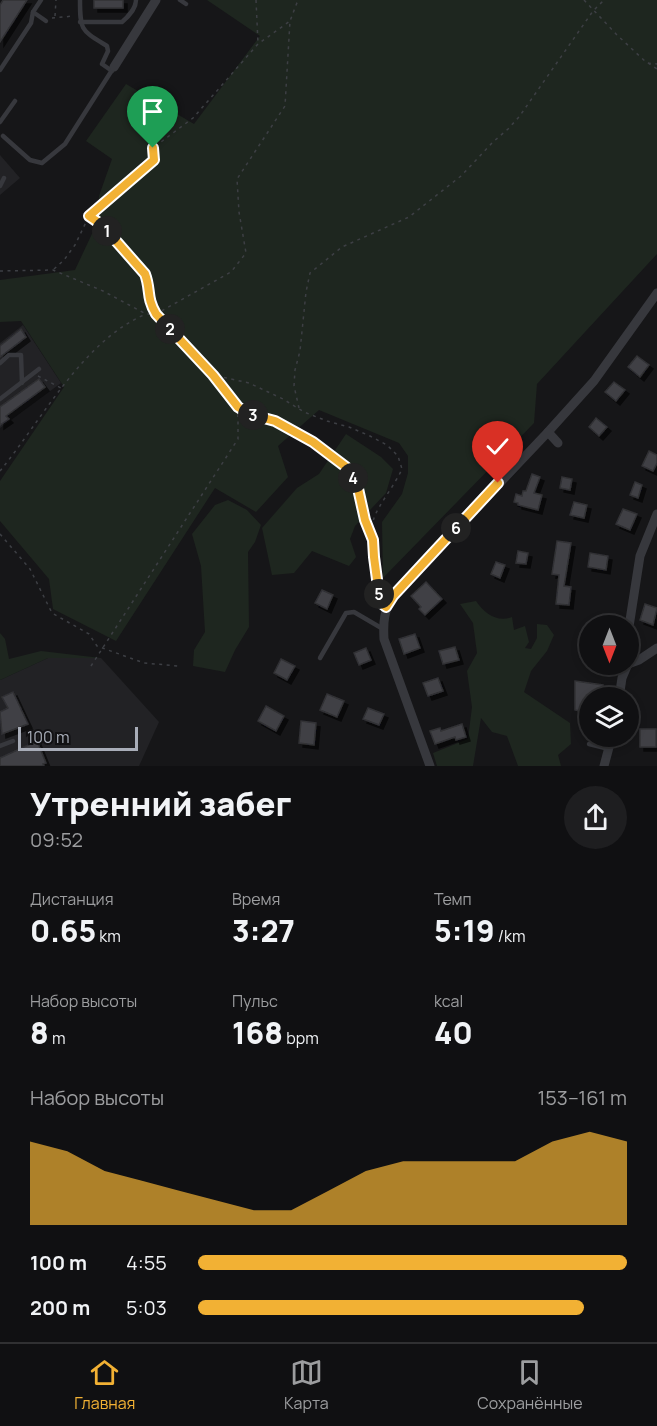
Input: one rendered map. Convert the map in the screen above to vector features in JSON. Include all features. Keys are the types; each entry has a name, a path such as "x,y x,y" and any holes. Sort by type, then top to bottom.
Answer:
{"street":[{"path":"113,69 156,0"},
{"path":"430,766 390,659 383,630 386,607 393,596 594,381 657,293"},
{"path":"548,432 558,443"},
{"path":"631,615 640,556 657,514"},
{"path":"639,660 657,648"},
{"path":"604,766 610,747"}],"lane":[{"path":"0,70 31,23 33,12 41,0"},
{"path":"3,136 30,160 42,163 65,144 113,69 102,64 108,51 107,46 84,32 80,19 80,0"},
{"path":"80,19 122,22 136,4 136,0"},
{"path":"180,0 186,4"},
{"path":"33,12 46,21"},
{"path":"0,122 15,101"},
{"path":"0,186 4,178"},
{"path":"0,363 9,355 21,355 21,383"},
{"path":"0,399 39,369"},
{"path":"320,658 346,613 354,612 383,630"},
{"path":"0,746 13,741"}],"path":[{"path":"56,0 54,17 80,19"},
{"path":"256,0 258,44"},
{"path":"0,471 72,374 113,333 132,320 146,314 156,314 231,272 246,253 239,212 237,179 285,106 290,21 298,0"},
{"path":"584,0 647,63 657,69"},
{"path":"299,410 296,398 296,370 310,273 342,247 409,217 461,176 519,117 593,11 604,0"},
{"path":"53,270 75,245 89,216 154,160 153,148 193,118 258,44 290,21"},
{"path":"647,63 657,64"},
{"path":"89,216 102,225 145,274 148,282 149,302 156,314 213,375 238,407 249,414 275,421 313,442 346,467 357,484 365,520 372,538"},
{"path":"0,271 53,270 103,291 146,314"},
{"path":"33,374 62,388"},
{"path":"213,375 249,383 283,399 299,410 327,421 349,426 387,445 398,456 402,469 374,518 372,538 380,602 386,607"},
{"path":"91,666 238,439 238,407"},
{"path":"0,534 30,569 52,613 89,634 97,646 144,663 178,666"}],"shaded area":[{"path":"207,0 657,0 657,254 537,384 534,423 383,578 382,522 402,494 408,473 408,456 399,443 319,410 278,446 288,477 256,512 215,488 116,641 53,609 49,579 0,521 0,481 64,387 21,321 0,322 0,280 75,270 98,221 99,196 112,159 86,141 126,84 194,124 260,36"},
{"path":"0,155 20,178 0,195"},
{"path":"23,325 61,383 0,428 0,343"},
{"path":"346,434 381,457 393,469 386,493 355,526 350,539 356,557 349,566 312,551 294,573 272,575 262,528 297,488 319,474"},
{"path":"228,500 247,510 261,525 255,542 248,552 249,627 225,672 193,666 194,650 205,632 201,566 192,534 215,505"},
{"path":"476,601 491,616 501,619 512,617 514,630 525,626 529,642 525,648 531,649 537,638 537,624 547,625 554,635 547,651 531,671 524,692 570,723 571,744 558,755 561,766 518,766 507,736 492,732 481,718 473,766 437,766 433,753 468,739 472,707 467,671 477,653 473,623 460,604"},
{"path":"0,633 5,639 9,659 41,651 101,658 48,658 0,680"},
{"path":"48,658 101,658 159,722 139,766 0,766 0,680"}],"building":[{"path":"3,0 27,0 0,42 0,5"},
{"path":"94,0 123,0 123,8 94,8"},
{"path":"21,329 26,337 0,357 0,346"},
{"path":"637,356 649,365 640,377 628,367"},
{"path":"39,379 45,387 6,416 9,419 0,425 0,407"},
{"path":"614,382 625,390 616,401 605,392"},
{"path":"596,418 607,427 599,436 589,427"},
{"path":"649,451 657,455 657,463 653,471 642,466"},
{"path":"532,474 540,477 534,493 542,495 538,510 514,502 516,494 522,496 523,491 526,491"},
{"path":"562,477 572,479 570,490 560,488"},
{"path":"635,482 642,485 638,498 630,495"},
{"path":"574,502 587,505 584,518 570,515"},
{"path":"623,509 637,514 630,530 616,524"},
{"path":"557,541 571,543 564,586 571,587 569,605 556,604 559,575 552,574"},
{"path":"518,551 528,553 526,564 516,563"},
{"path":"590,553 608,556 606,570 588,567"},
{"path":"496,562 505,565 500,578 491,574"},
{"path":"426,582 442,599 425,615 411,596"},
{"path":"322,590 333,595 327,609 315,603"},
{"path":"645,604 657,608 653,625 640,620"},
{"path":"415,634 420,648 404,654 399,639"},
{"path":"455,647 459,660 443,664 439,651"},
{"path":"366,648 371,660 359,665 354,653"},
{"path":"281,659 295,666 287,680 274,673"},
{"path":"438,678 443,691 428,696 423,683"},
{"path":"575,681 603,685 603,687 579,687 579,711 575,710"},
{"path":"13,692 28,724 2,734 0,712 8,708 2,697"},
{"path":"327,694 344,701 337,717 320,710"},
{"path":"266,706 284,716 276,731 258,721"},
{"path":"368,708 384,714 379,725 363,719"},
{"path":"301,721 316,723 314,745 299,743"},
{"path":"462,724 466,737 456,740 455,737 435,744 430,731 440,728 441,731"},
{"path":"640,729 656,729 656,747 640,747"},
{"path":"37,741 46,763 43,764 44,766 0,766 0,758"}],"route":[{"path":"153,148 154,160 89,216 102,225 145,274 148,282 149,302 156,314 213,375 238,407 249,414 270,418 313,442 346,467 357,484 365,520 373,540 380,602 386,607 393,596 498,483"}]}
